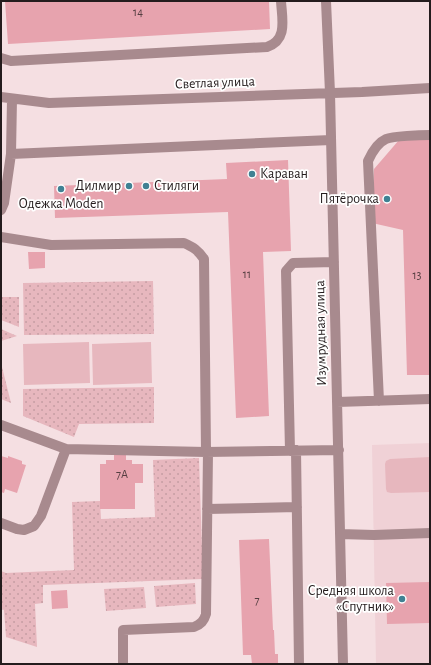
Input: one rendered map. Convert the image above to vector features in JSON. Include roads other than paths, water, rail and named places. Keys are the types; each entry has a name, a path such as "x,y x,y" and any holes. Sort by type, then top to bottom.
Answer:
{"street":[{"path":"1,58 11,61 267,47 280,39 283,29 281,1"},
{"name":"Изумрудная улица","path":"326,1 330,93 343,664"},
{"name":"Светлая улица","path":"1,97 49,103 430,88"},
{"path":"1,210 4,203 11,154 12,99"},
{"path":"379,401 368,161 376,148 387,139 430,135"},
{"path":"11,154 331,140"},
{"path":"1,238 52,245 184,243 192,246 204,259 207,509 206,614 204,620 199,625 194,627 123,630 123,664"},
{"path":"299,664 297,507 293,450 286,271 293,263 334,262"},
{"path":"337,402 430,399"},
{"path":"1,426 66,449 206,452 338,450"},
{"path":"1,523 24,530 34,526 41,516 66,449"},
{"path":"207,509 297,507"},
{"path":"340,534 430,533"}],"place":[{"name":"Караван","path":"252,174"},
{"name":"Дилмир","path":"129,186"},
{"name":"Стиляги","path":"146,186"},
{"name":"Одежка Moden","path":"61,189"},
{"name":"Пятёрочка","path":"387,199"},
{"name":"Средняя школа «Спутник»","path":"402,599"}]}
